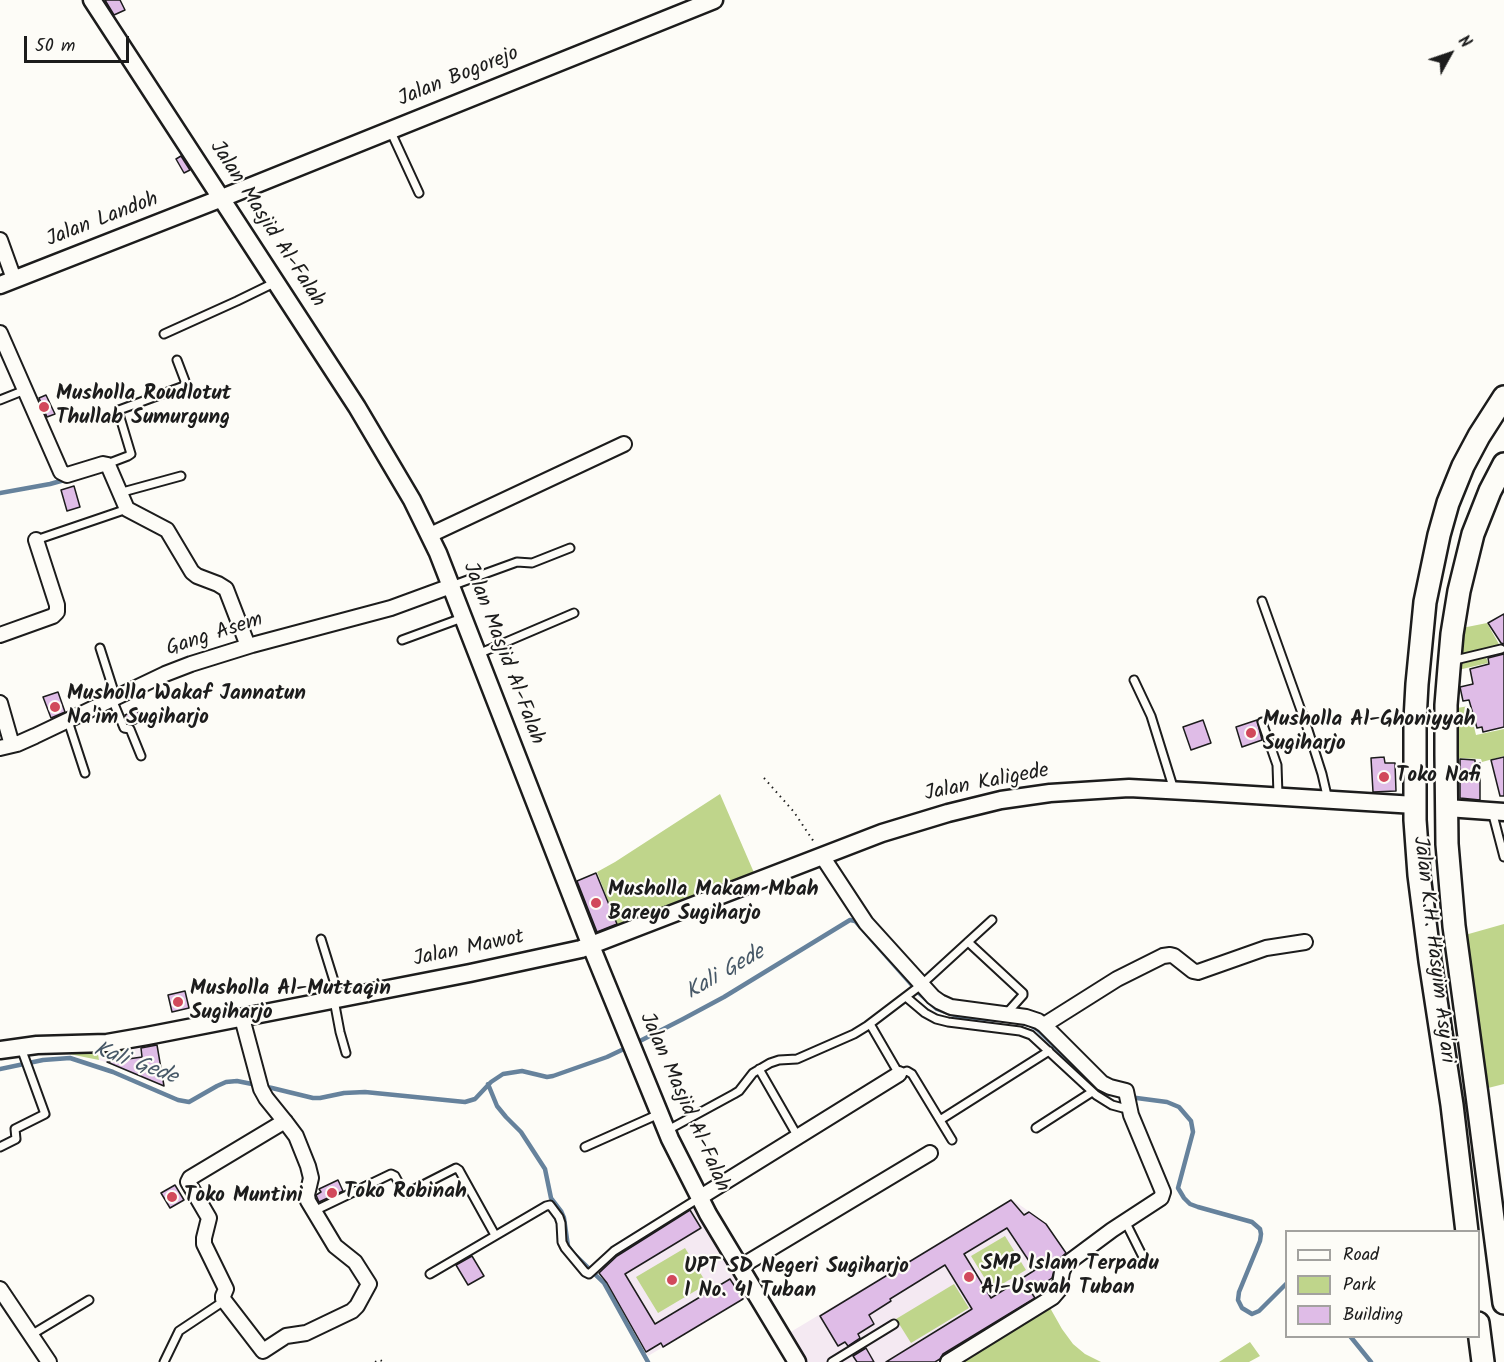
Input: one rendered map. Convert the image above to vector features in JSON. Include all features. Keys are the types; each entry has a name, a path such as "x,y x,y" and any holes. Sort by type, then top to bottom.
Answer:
{"highway":[{"name":"Jalan K.H. Hasyim Asy'ari","path":"1467,1230 1424,916 1416,840 1415,720 1425,602 1445,513 1457,478 1479,436 1504,397"},
{"name":"Jalan K.H. Hasyim Asy'ari","path":"1504,464 1486,501 1466,557 1454,623 1446,705 1450,880 1458,963 1504,1303"},
{"path":"1456,1138 1462,1149 1471,1148 1450,989 1451,977 1458,963"},
{"path":"1480,1333 1483,1362"}],"street":[{"name":"Jalan Masjid Al-Falah","path":"92,0 367,424 412,500 430,535 451,586 591,946 666,1131 699,1198 797,1362"},
{"name":"Jalan Bogorejo","path":"222,198 714,0"},
{"name":"Jalan Landoh","path":"7,282 222,198"},
{"path":"0,240 7,282"},
{"path":"0,333 62,473 68,475 107,464 110,466 127,509 166,529 192,572 226,589 248,646"},
{"path":"430,535 624,444"},
{"path":"0,635 53,616 57,612 57,605 36,540"},
{"name":"Gang Asem","path":"6,746 35,736 191,663 391,608 451,586"},
{"path":"0,703 6,746"},
{"name":"Jalan Kaligede","path":"591,946 905,825 1002,800 1083,790 1130,789 1278,796 1415,806"},
{"path":"1447,808 1498,812"},
{"path":"822,856 866,924 914,991 951,1007 1031,1018 1044,1025 1102,1083 1124,1090 1140,1139 1163,1195 1065,1265 1059,1290 1053,1297 948,1362"},
{"path":"1044,1025 1117,979 1164,956 1174,956 1198,972 1259,950 1305,942"},
{"name":"Jalan Mawot","path":"0,1050 22,1051 107,1043 491,969 591,946"},
{"path":"242,1018 259,1084 266,1098 285,1122 296,1136 308,1166 311,1178 307,1197 335,1246 356,1263 369,1284 352,1311 306,1333 285,1336 267,1357 222,1297 226,1289 204,1244 208,1216 189,1184 189,1179 285,1122"},
{"path":"699,1198 899,1074"},
{"path":"740,1267 930,1153"},
{"path":"0,1289 50,1362"}],"lane":[{"path":"390,130 419,193"},
{"path":"164,334 276,282"},
{"path":"107,464 131,454 118,414 119,410 185,384 177,360"},
{"path":"0,400 25,390"},
{"path":"119,493 181,476"},
{"path":"36,540 127,509"},
{"path":"451,586 517,562 532,563 570,548"},
{"path":"1262,601 1311,738 1328,800"},
{"path":"478,654 574,614"},
{"path":"402,640 463,618"},
{"path":"100,648 124,728 130,729 141,756"},
{"path":"1449,662 1502,649"},
{"path":"1134,680 1151,716 1174,790"},
{"path":"68,721 85,773"},
{"path":"1262,722 1277,765 1278,796"},
{"path":"1498,812 1504,857"},
{"path":"666,1131 739,1091 759,1069 773,1062 797,1059 854,1034 870,1024 914,991 992,920"},
{"path":"321,939 337,999 340,1032 346,1053"},
{"path":"968,942 1023,993 1006,1014"},
{"path":"914,991 925,1012 936,1019 1024,1032 1033,1036 1092,1092 1120,1108 1128,1102"},
{"path":"870,1024 899,1074 907,1071 912,1074 952,1140"},
{"path":"0,1147 16,1139 15,1130 45,1114 22,1051"},
{"path":"940,1120 1049,1051"},
{"path":"759,1069 798,1137"},
{"path":"1036,1128 1092,1092"},
{"path":"585,1147 659,1114"},
{"path":"314,1210 391,1173 403,1191 407,1193 456,1168 495,1235"},
{"path":"430,1274 550,1205 560,1219 562,1242 565,1248 588,1274 618,1248 699,1198"},
{"path":"1125,1221 1142,1254"},
{"path":"31,1335 89,1300"},
{"path":"164,1362 179,1331 224,1301"},
{"path":"832,1362 894,1324"}],"path":[{"path":"764,778 794,812 822,856"},
{"path":"375,1362 380,1360 384,1362"}],"shaded area":[{"path":"156,1039 164,1086 99,1060 97,1048"},
{"name":"SMP Islam Terpadu Al-Uswah Tuban","path":"1011,1199 1046,1223 1069,1257 1058,1264 1055,1290 938,1362 806,1362 789,1333"},
{"name":"UPT SD Negeri Sugiharjo I No. 41 Tuban","path":"695,1205 749,1296 648,1356 598,1272 616,1252"}],"green space":[{"path":"1487,623 1502,652 1486,657 1488,663 1458,670 1462,628"},
{"path":"1469,706 1476,735 1504,729 1504,756 1482,762 1481,759 1458,758 1457,708"},
{"path":"720,794 755,875 619,929 597,872"},
{"path":"1504,924 1504,1084 1488,1088 1465,935"},
{"path":"127,1046 128,1056 103,1059 102,1050"},
{"path":"97,1048 99,1060 49,1050"},
{"path":"1005,1236 1026,1270 992,1290 971,1256"},
{"path":"685,1248 707,1284 658,1313 636,1277"},
{"path":"954,1284 969,1308 911,1343 896,1319"},
{"path":"1049,1306 1073,1344 1085,1354 1101,1362 958,1362"},
{"path":"1250,1342 1260,1356 1249,1362 1219,1362"}],"building":[{"path":"105,0 120,0 125,10 114,15"},
{"path":"181,156 190,170 184,173 176,159"},
{"path":"46,395 55,414 47,417 39,398"},
{"path":"74,486 80,507 67,511 61,490"},
{"path":"1504,614 1504,644 1488,623"},
{"path":"1504,654 1504,727 1483,732 1482,727 1477,728 1469,700 1463,701 1460,687 1473,684 1470,669 1489,664 1488,658"},
{"name":"Musholla Wakaf Jannatun Na'im Sugiharjo","path":"58,692 65,712 51,718 43,697"},
{"path":"137,710 142,721 133,725 128,723 125,715"},
{"path":"1203,720 1211,743 1191,750 1183,727"},
{"name":"Musholla Al-Ghoniyyah Sugiharjo","path":"1257,720 1262,740 1242,747 1236,727"},
{"name":"Toko Nafi","path":"1384,757 1385,763 1395,763 1396,791 1373,792 1371,758"},
{"path":"1504,757 1504,796 1500,796 1491,760"},
{"path":"1460,759 1475,760 1475,764 1480,763 1480,800 1460,798"},
{"name":"Musholla Makam Mbah Bareyo Sugiharjo","path":"596,873 617,924 597,932 577,881"},
{"name":"Musholla Al-Muttaqin Sugiharjo","path":"185,991 189,1008 172,1012 168,995"},
{"path":"157,1045 164,1086 107,1062 142,1057 141,1048"},
{"name":"Toko Robinah","path":"338,1180 343,1191 319,1202 316,1195 321,1192 319,1189"},
{"name":"Toko Muntini","path":"175,1185 184,1200 170,1208 161,1193"},
{"path":"1011,1200 1024,1215 1029,1212 1046,1224 1066,1253 1057,1261 1052,1278 1031,1292 1035,1298 943,1354 935,1362 886,1362 972,1309 945,1265 890,1299 891,1301 869,1315 874,1324 858,1334 860,1338 848,1346 845,1342 838,1346 820,1316","holes":["1007,1228 1035,1270 991,1298 964,1254"]},
{"path":"690,1210 701,1228 625,1274 655,1324 730,1279 743,1299 663,1347 661,1343 646,1352 599,1273 617,1256"},
{"path":"472,1256 484,1276 468,1285 456,1265"},
{"path":"866,1348 874,1362 857,1362 853,1356"}],"waterway":[{"path":"0,493 68,479"},
{"name":"Kali Gede","path":"636,1043 724,997 850,920 857,923 919,993 937,1009 957,1016 998,1020"},
{"name":"Kali Gede","path":"1018,1022 1037,1029 1094,1085 1109,1094"},
{"name":"Kali Gede","path":"0,1069 43,1060 70,1058 113,1072 178,1100 189,1102 226,1082 237,1081 313,1098 365,1092 465,1102 475,1099 491,1082 503,1074 522,1071 547,1077 553,1076 628,1047"},
{"path":"488,1084 497,1106 521,1132 545,1169 551,1198 564,1218 568,1246 604,1283 648,1362"},
{"name":"Kali Gede","path":"1129,1097 1167,1102 1179,1107 1191,1121 1193,1132 1178,1188 1184,1198 1190,1204 1198,1207 1252,1222 1260,1229 1260,1241 1239,1292 1238,1300 1242,1308 1252,1314 1259,1311 1285,1285"},
{"name":"Kali Gede","path":"1352,1338 1371,1362"}],"place":[{"name":"Musholla Roudlotut Thullab Sumurgung","path":"44,407"},
{"name":"Musholla Wakaf Jannatun Na'im Sugiharjo","path":"55,707"},
{"name":"Musholla Al-Ghoniyyah Sugiharjo","path":"1251,733"},
{"name":"Toko Nafi","path":"1384,777"},
{"name":"Musholla Makam Mbah Bareyo Sugiharjo","path":"596,903"},
{"name":"Musholla Al-Muttaqin Sugiharjo","path":"178,1002"},
{"name":"Toko Robinah","path":"332,1193"},
{"name":"Toko Muntini","path":"172,1197"},
{"name":"SMP Islam Terpadu Al-Uswah Tuban","path":"969,1277"},
{"name":"UPT SD Negeri Sugiharjo I No. 41 Tuban","path":"672,1280"}]}
